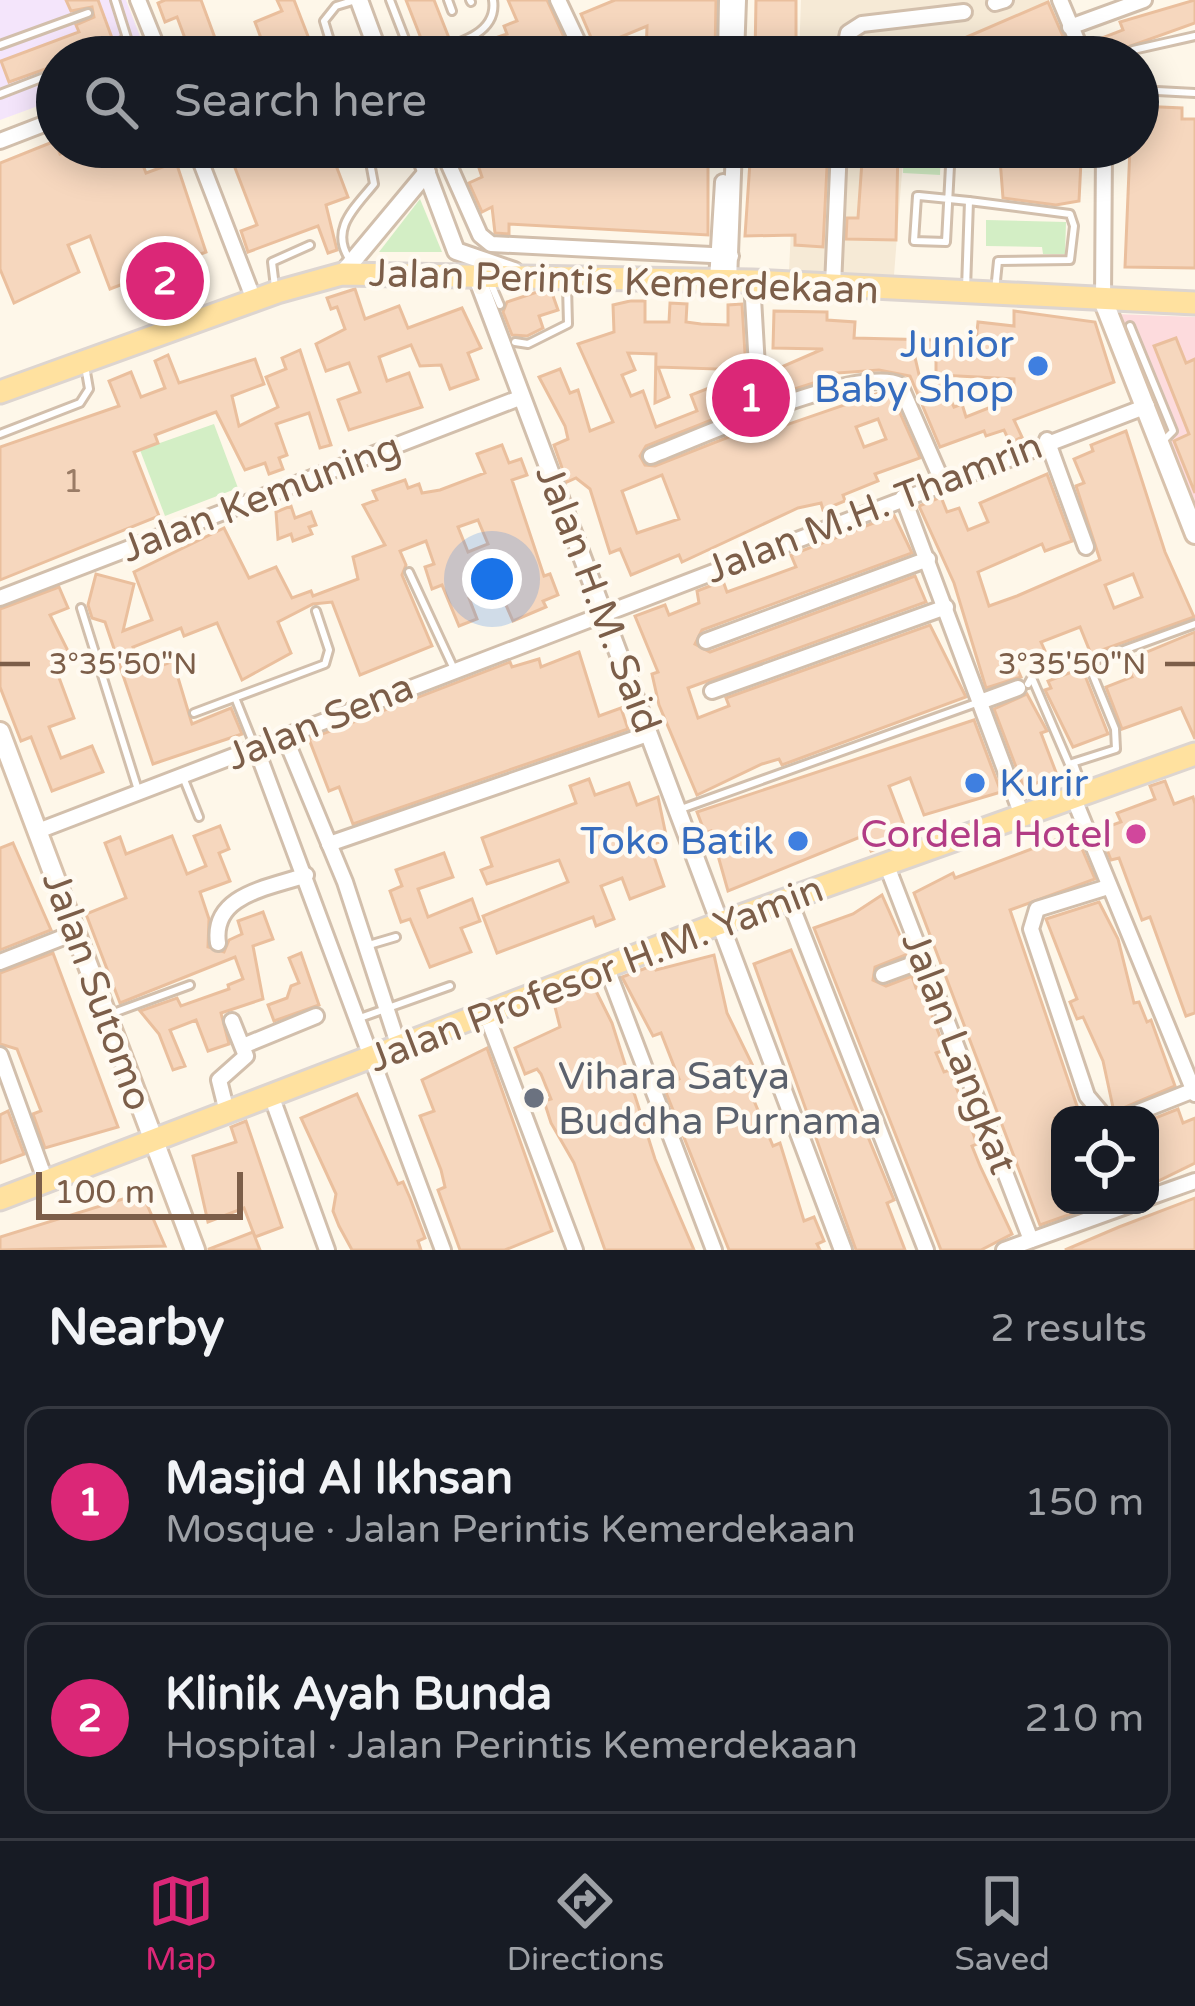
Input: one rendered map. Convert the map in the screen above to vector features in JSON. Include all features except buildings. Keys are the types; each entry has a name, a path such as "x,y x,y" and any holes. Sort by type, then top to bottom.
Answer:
{"main road":[{"name":"Jalan Perintis Kemerdekaan","path":"0,392 347,268 1195,303"},
{"path":"1103,300 1195,534"},
{"name":"Jalan Sutomo","path":"0,732 7,771 38,831 195,1250"},
{"name":"Jalan Profesor H.M. Yamin","path":"0,1199 369,1060 396,1036 484,1011 1195,754"}],"street":[{"path":"138,0 153,36"},
{"path":"357,0 372,36"},
{"path":"726,36 727,0"},
{"path":"737,36 738,0"},
{"path":"1060,0 1074,36"},
{"path":"1070,27 1144,0"},
{"path":"562,1 577,36"},
{"path":"847,36 862,24 964,12"},
{"path":"0,141 36,127"},
{"path":"203,168 254,300"},
{"path":"425,168 456,250 532,275"},
{"path":"450,168 479,235 490,244 724,255"},
{"path":"724,168 724,255 772,410"},
{"path":"724,255 732,168"},
{"path":"833,286 838,168"},
{"path":"1103,300 1104,168"},
{"path":"347,268 427,172"},
{"name":"Jalan H.M. Said","path":"482,275 522,398 843,1250"},
{"path":"650,456 856,382 896,382 942,481"},
{"name":"Jalan Kemuning","path":"0,598 522,398"},
{"name":"Jalan M.H. Thamrin","path":"602,613 1047,440 1147,406"},
{"path":"1047,440 1086,547"},
{"path":"903,497 1024,818"},
{"path":"706,641 928,559"},
{"path":"712,692 946,607"},
{"name":"Jalan Sena","path":"38,831 602,613"},
{"path":"980,702 1026,683"},
{"path":"329,844 649,734"},
{"path":"284,735 329,844 396,1036"},
{"path":"256,748 443,1250"},
{"path":"1080,797 1108,887 1194,1092 1156,1106"},
{"name":"Jalan Langkat","path":"887,866 1043,1242"},
{"path":"218,943 218,919 229,904 306,875"},
{"path":"1095,1106 1087,1096 1030,928 1037,909 1108,887"},
{"path":"789,899 926,1250"},
{"path":"0,962 74,933"},
{"path":"884,975 924,960"},
{"path":"606,966 714,1250"},
{"path":"484,1011 574,1250"},
{"path":"243,1046 316,1016"},
{"path":"227,1112 219,1080 243,1061 243,1046 232,1021"},
{"path":"0,1055 46,1182"},
{"path":"272,1098 327,1250"},
{"path":"1159,1194 1195,1181"},
{"path":"1004,1250 1043,1242 1108,1214"}],"lane":[{"path":"115,0 124,36"},
{"path":"328,36 324,21 336,6 357,0"},
{"path":"390,0 405,36"},
{"path":"448,0 452,11"},
{"path":"471,36 484,31 493,19 493,0"},
{"path":"0,44 88,13"},
{"path":"1159,44 1195,36"},
{"path":"0,94 36,80"},
{"path":"1159,92 1195,93"},
{"path":"347,268 343,224 374,184 371,168"},
{"path":"949,168 946,199 946,242 916,244 915,198 946,199 969,201 1060,211 1074,224 1069,261 998,261 995,293"},
{"path":"965,292 969,201"},
{"path":"278,292 272,262 310,245"},
{"path":"482,275 500,304"},
{"path":"515,342 528,344 568,324 566,276"},
{"path":"1130,326 1173,431 1161,442"},
{"path":"0,434 80,403 89,389 85,362"},
{"path":"409,572 454,669"},
{"path":"81,608 139,794"},
{"path":"194,713 328,660 316,611"},
{"path":"1088,663 1195,624"},
{"path":"1070,653 1088,663 1117,746 1074,764 1066,760 1026,683 1038,663 1054,655 1070,653"},
{"path":"236,700 256,748"},
{"path":"677,811 980,702"},
{"path":"1074,764 1080,797"},
{"path":"183,777 199,817"},
{"path":"365,946 396,937"},
{"path":"105,1016 190,985"},
{"path":"354,1020 450,986"}],"shaded area":[{"path":"0,0 126,0 140,36 36,36 36,107 0,120"},
{"path":"801,0 1049,0 1066,36 800,36"},
{"path":"794,168 902,168 894,275 789,271"},
{"path":"1116,314 1195,317 1195,526"}],"green space":[{"path":"903,168 940,168 940,175 903,173"},
{"path":"420,199 442,252 379,252"},
{"path":"986,220 1066,222 1065,254 1043,254 1042,247 986,246"},
{"path":"214,424 238,488 165,516 140,450"}],"place":[{"name":"Klinik Ayah Bunda","path":"165,281"},
{"name":"Junior Baby Shop","path":"1038,366"},
{"name":"Masjid Al Ikhsan","path":"751,398"},
{"name":"Kurir","path":"975,783"},
{"name":"Cordela Hotel","path":"1136,834"},
{"name":"Toko Batik","path":"798,841"},
{"name":"Vihara Satya Buddha Purnama","path":"534,1098"}]}
